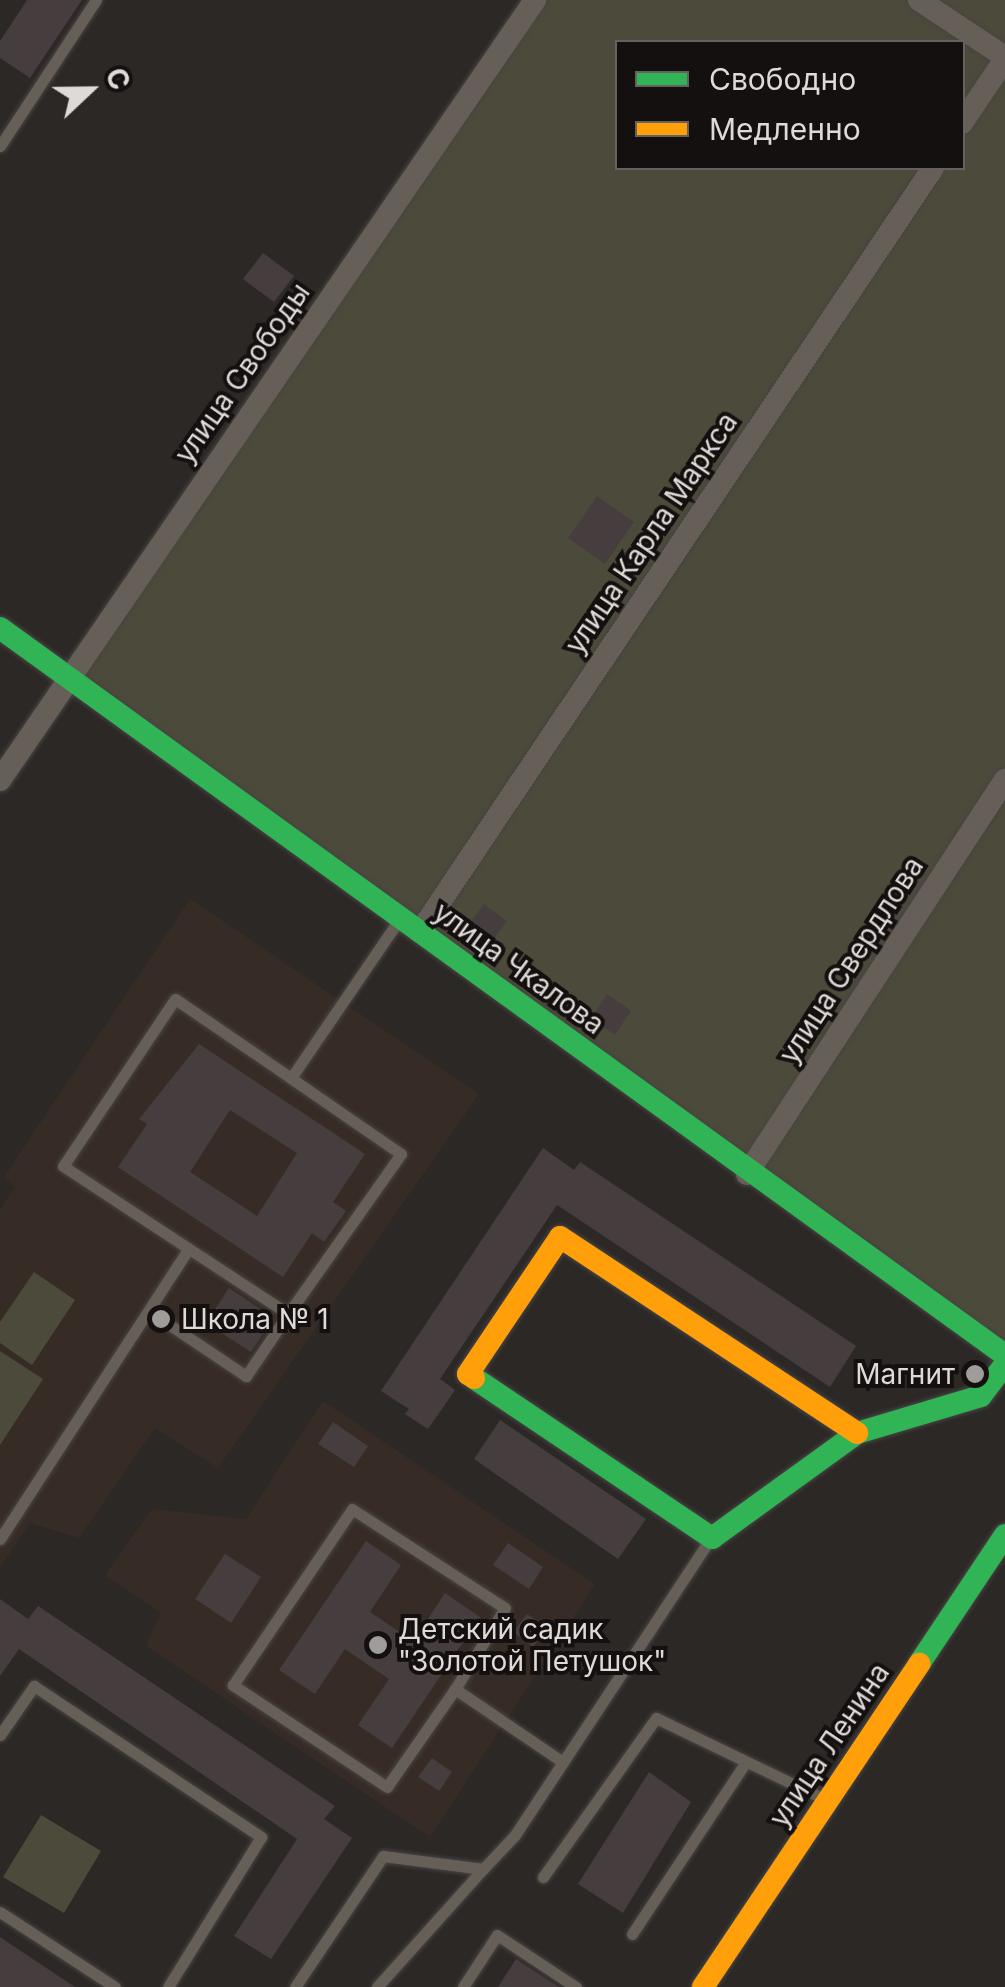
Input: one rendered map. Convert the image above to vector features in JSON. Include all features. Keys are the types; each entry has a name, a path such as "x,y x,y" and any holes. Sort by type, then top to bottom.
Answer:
{"street":[{"name":"улица Свободы","path":"0,780 535,0"},
{"path":"919,0 1005,58 965,118"},
{"name":"улица Карла Маркса","path":"420,932 931,170"},
{"name":"улица Чкалова","path":"0,628 746,1174 1005,1354"},
{"name":"улица Свердлова","path":"746,1174 1005,780"},
{"path":"857,1433 560,1237 468,1374 712,1538 857,1433 981,1396 1005,1364"},
{"name":"улица Ленина","path":"702,1987 1005,1536"}],"lane":[{"path":"0,146 96,0"},
{"path":"290,1078 400,918"},
{"path":"149,1311 246,1376 402,1154 176,1000 63,1166 288,1314"},
{"path":"0,1539 188,1249"},
{"path":"352,1509 505,1608 455,1689 388,1787 233,1685 352,1509"},
{"path":"377,1987 483,1869 563,1762 712,1538"},
{"path":"0,1736 34,1686 261,1837 168,1987"},
{"path":"455,1689 563,1762"},
{"path":"543,1877 656,1718 744,1766 828,1800"},
{"path":"632,1934 744,1766"},
{"path":"295,1987 383,1856 483,1869"},
{"path":"0,1912 115,1987"},
{"path":"463,1987 498,1935 576,1987"}],"shaded area":[{"path":"535,0 1005,0 1005,1355 69,677"},
{"name":"Школа № 1","path":"190,899 479,1094 218,1468 155,1428 79,1538 30,1523 0,1568 0,1210 15,1187 4,1177"},
{"path":"34,1272 75,1300 32,1365 0,1343 0,1322"},
{"path":"0,1351 43,1379 0,1445"},
{"path":"323,1401 595,1584 430,1837 146,1646 161,1613 105,1575 152,1509 246,1519"},
{"path":"41,1815 101,1851 64,1913 3,1877"}],"building":[{"path":"27,0 82,0 30,78 0,58 0,41"},
{"path":"263,253 294,276 274,302 243,279"},
{"path":"597,496 634,522 605,564 568,538"},
{"path":"484,904 507,921 489,946 448,927 459,911 472,920"},
{"path":"607,994 631,1011 615,1035 591,1019"},
{"path":"199,1044 365,1154 333,1202 346,1211 324,1242 312,1233 283,1277 118,1167 147,1124 139,1119","holes":["230,1110 297,1153 257,1216 190,1172"]},
{"path":"543,1148 574,1170 580,1162 856,1346 830,1387 557,1205 440,1379 455,1390 428,1429 405,1414 409,1409 381,1391"},
{"path":"229,1288 274,1318 251,1352 206,1323"},
{"path":"500,1420 646,1519 618,1559 474,1459"},
{"path":"333,1422 368,1446 354,1467 318,1444"},
{"name":"Детский садик \"Золотой Петушок\"","path":"366,1541 401,1565 370,1612 413,1641 445,1593 480,1617 392,1748 358,1725 389,1679 345,1649 315,1694 279,1670"},
{"path":"508,1543 543,1567 529,1589 493,1565"},
{"path":"225,1554 261,1577 231,1623 195,1599"},
{"path":"0,1599 28,1619 38,1606 335,1806 324,1819 352,1838 271,1959 234,1936 297,1839 19,1649 0,1676"},
{"path":"527,1614 547,1628 533,1647 513,1632"},
{"path":"432,1758 452,1772 439,1791 418,1777"},
{"path":"649,1772 691,1802 623,1913 578,1884"},
{"path":"0,1937 75,1987 0,1987"},
{"path":"516,1959 559,1987 498,1987"}],"traffic: fast":[{"path":"0,628 1005,1355"},
{"path":"474,1378 712,1538 857,1433 981,1396 1005,1364"},
{"path":"919,1664 1005,1535"}],"traffic: slow":[{"path":"474,1378 468,1374 560,1237 857,1433"},
{"path":"703,1987 919,1664"}],"place":[{"name":"Школа № 1","path":"161,1319"},
{"name":"Магнит","path":"975,1374"},
{"name":"Детский садик \"Золотой Петушок\"","path":"378,1645"}]}
